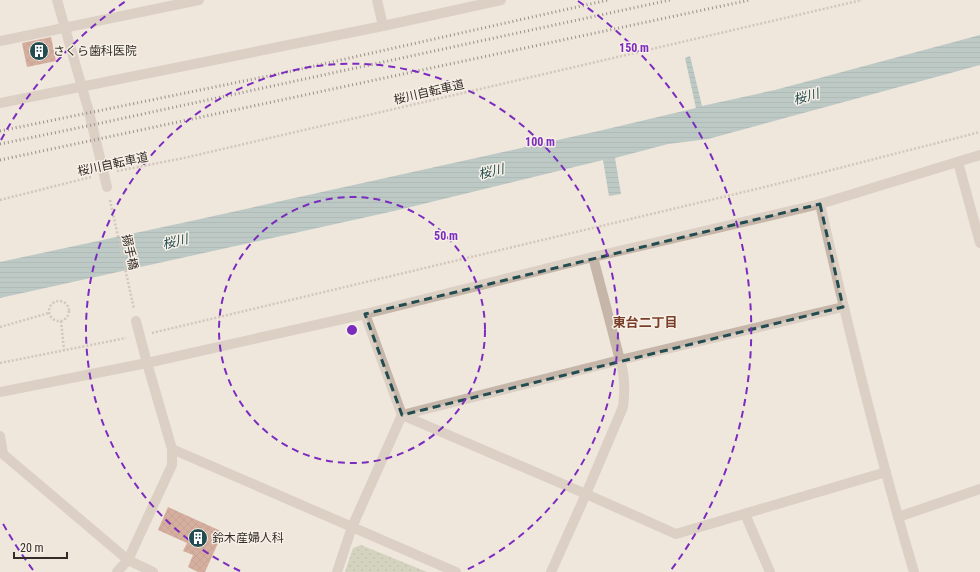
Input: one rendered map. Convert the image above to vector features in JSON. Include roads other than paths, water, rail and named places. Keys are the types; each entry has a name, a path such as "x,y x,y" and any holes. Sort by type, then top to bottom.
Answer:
{"street":[{"path":"57,0 89,112 107,187"},
{"path":"0,40 199,0"},
{"path":"377,0 383,26"},
{"path":"0,103 383,26 501,0"},
{"path":"0,392 147,363 365,314 592,257 820,204 980,155"},
{"path":"958,162 980,243"},
{"path":"820,204 843,307 898,517 914,572"},
{"path":"551,572 623,407 624,370 592,257"},
{"path":"402,415 620,360 843,307"},
{"path":"337,572 352,527 402,415 365,314"},
{"path":"118,572 128,560 172,466 172,449 136,321"},
{"path":"402,415 676,534 886,472"},
{"path":"0,436 3,454 128,560 153,572"},
{"path":"172,449 456,572"},
{"path":"898,517 980,489"},
{"path":"745,514 770,572"}],"water":[{"name":"桜川","path":"980,35 980,65 708,139 668,144 615,158 621,194 609,196 603,160 394,211 0,298 0,262 603,130 696,108 685,58 690,56 702,106 775,90"}],"railway":[{"path":"0,131 283,73 608,0"},
{"path":"0,144 670,0"},
{"path":"0,160 750,0"}],"place":[{"name":"さくら歯科医院","path":"39,51"},
{"name":"鈴木産婦人科","path":"198,538"}],"district":[{"name":"東台二丁目","path":"645,322"}]}
